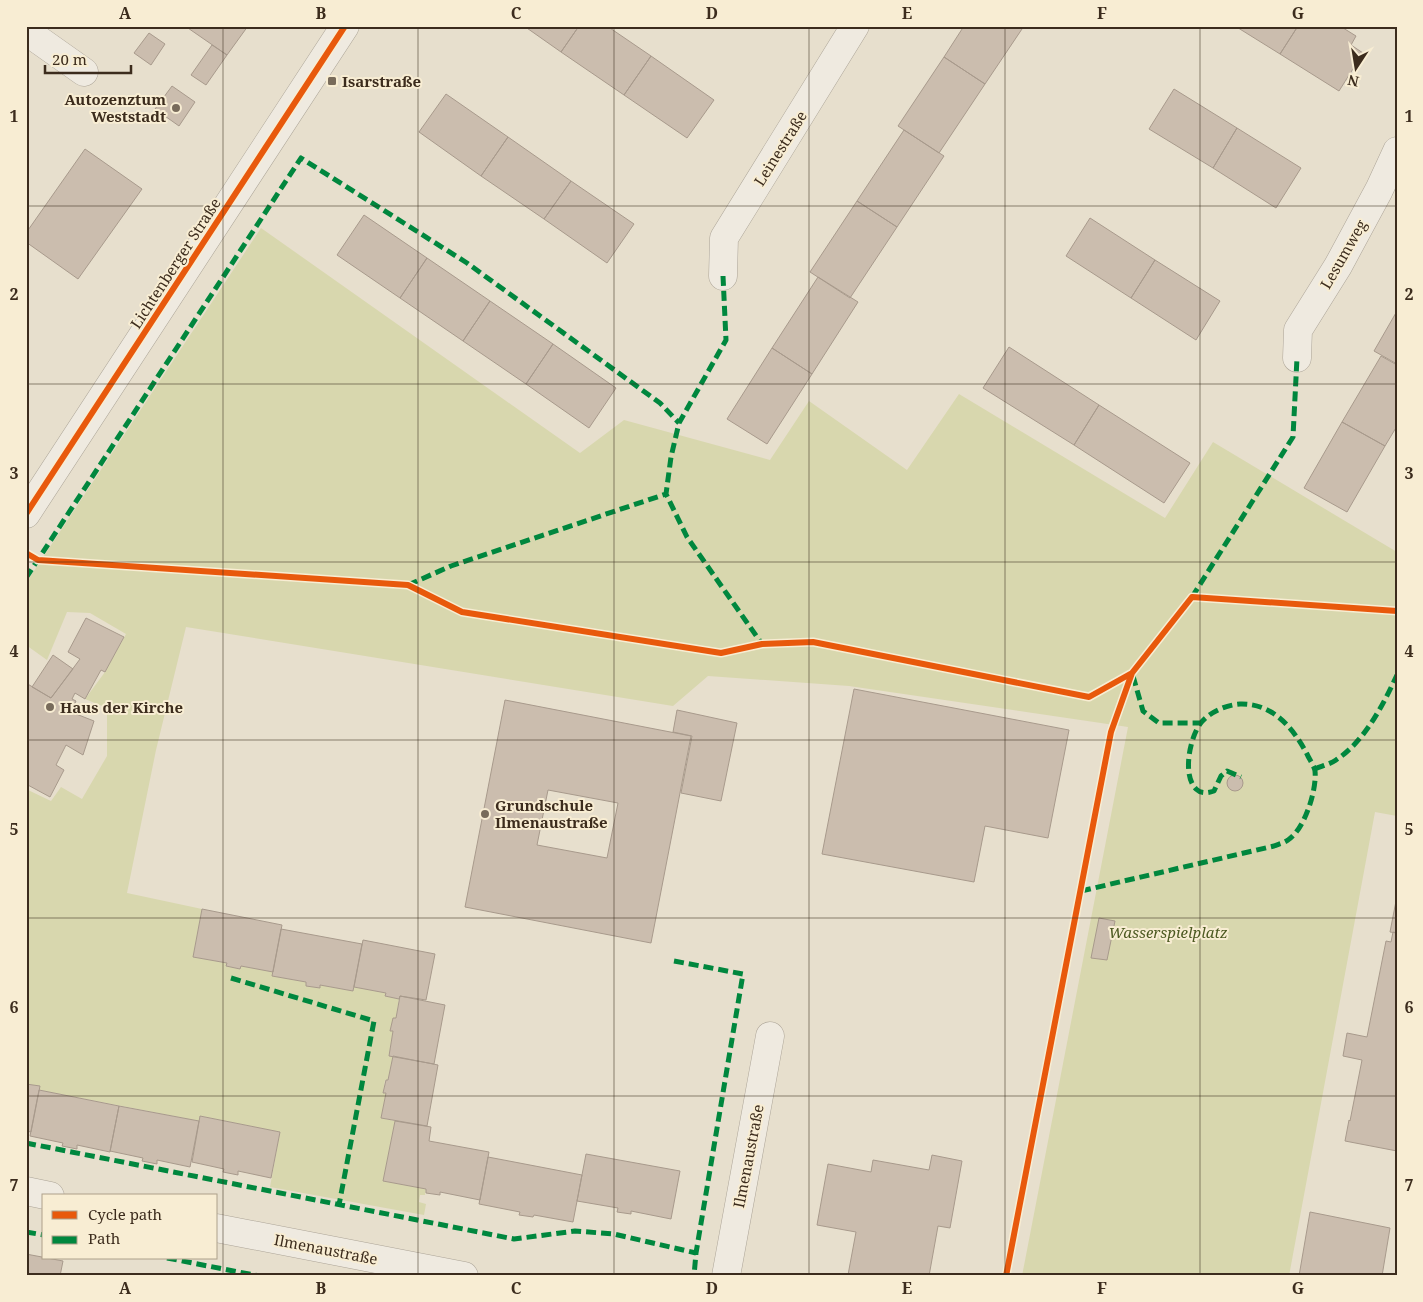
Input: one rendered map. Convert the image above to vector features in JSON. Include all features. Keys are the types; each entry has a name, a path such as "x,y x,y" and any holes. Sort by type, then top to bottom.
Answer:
{"street":[{"name":"Lichtenberger Straße","path":"26,514 345,26"},
{"name":"Leinestraße","path":"723,276 724,238 855,26"},
{"path":"26,31 84,72"},
{"name":"Lesumweg","path":"1297,358 1298,330 1338,266 1379,190 1397,151"},
{"name":"Ilmenaustraße","path":"726,1276 770,1036"},
{"path":"26,1191 42,1194"},
{"name":"Ilmenaustraße","path":"218,1228 464,1276"}],"green space":[{"name":"Wasserspielplatz","path":"261,228 580,453 624,420 770,460 809,401 907,470 959,394 1165,518 1213,442 1397,552 1397,816 1375,812 1289,1276 1022,1276 1128,727 849,686 708,676 673,706 186,627 156,750 127,893 202,909 193,957 227,963 226,966 240,969 241,966 273,972 273,976 306,982 306,986 319,988 320,985 353,991 354,987 386,993 385,996 399,999 396,1018 393,1018 391,1031 393,1031 389,1055 393,1056 383,1093 386,1093 381,1118 395,1121 383,1181 426,1189 425,1195 420,1195 419,1202 426,1204 424,1215 270,1187 280,1132 201,1116 199,1121 39,1090 39,1086 26,1084 26,793 28,790 51,801 61,787 82,799 107,756 107,708 85,699 105,672 126,634 90,613 67,612 47,660 26,645 26,583"}],"building":[{"path":"185,26 248,26 227,55"},
{"path":"524,26 579,26 561,52"},
{"path":"579,26 607,26 651,56 624,95 561,52"},
{"path":"964,26 1024,26 985,84 944,57"},
{"path":"1235,26 1298,26 1280,54"},
{"path":"1298,26 1340,26 1356,36 1351,45 1363,53 1339,91 1280,54"},
{"path":"149,33 165,44 151,65 134,53"},
{"path":"212,45 227,55 206,85 191,75"},
{"path":"651,56 714,100 687,138 624,95"},
{"path":"944,57 985,84 939,153 898,126"},
{"path":"172,86 195,102 179,126 155,109"},
{"path":"1174,89 1237,128 1213,168 1149,129"},
{"path":"446,94 508,137 481,176 419,132"},
{"path":"1237,128 1301,168 1276,208 1213,168"},
{"path":"904,130 944,156 897,227 857,201"},
{"path":"508,137 571,181 544,219 481,176"},
{"path":"85,149 142,189 78,279 26,242 26,233"},
{"path":"571,181 634,224 607,263 544,219"},
{"path":"857,201 897,227 850,298 810,272"},
{"path":"364,215 427,258 400,298 337,255"},
{"path":"1090,218 1155,260 1131,298 1066,256"},
{"path":"427,258 490,301 463,341 400,298"},
{"path":"1155,260 1220,301 1196,340 1131,298"},
{"path":"818,277 858,302 812,374 772,348"},
{"path":"490,301 553,344 526,384 463,341"},
{"path":"1397,311 1397,364 1374,351"},
{"path":"553,344 616,388 589,428 526,384"},
{"path":"1009,347 1099,405 1074,445 983,388"},
{"path":"772,348 812,374 767,444 727,419"},
{"path":"1381,356 1397,365 1397,426 1385,446 1342,422"},
{"path":"1099,405 1190,463 1164,503 1074,445"},
{"path":"1342,422 1385,446 1347,512 1304,488"},
{"name":"Haus der Kirche","path":"86,618 124,637 105,672 101,670 85,699 75,693 72,699 76,701 71,712 94,721 83,755 66,745 56,765 64,770 50,797 26,784 26,683 51,698 80,659 68,652"},
{"path":"53,655 73,669 51,698 32,687"},
{"path":"854,689 1069,730 1048,838 985,826 974,882 822,854"},
{"path":"505,700 691,736 651,943 465,907","holes":["548,790 618,803 607,858 537,845"]},
{"path":"677,710 737,723 721,801 681,793 692,736 673,732"},
{"path":"1235,775 1241,777 1243,783 1241,789 1235,791 1229,789 1227,783 1229,777"},
{"path":"1397,896 1397,933 1390,932"},
{"path":"202,909 282,925 273,972 241,966 240,969 226,966 227,963 193,957"},
{"path":"1099,918 1115,921 1107,960 1091,958"},
{"path":"281,929 362,944 353,991 320,985 320,988 306,986 306,982 272,976"},
{"path":"1393,932 1397,933 1397,1151 1345,1141 1362,1060 1343,1056 1347,1033 1367,1037 1386,941 1391,942"},
{"path":"363,940 435,954 426,1000 400,996 399,999 385,996 386,993 354,987"},
{"path":"400,996 445,1005 434,1064 389,1056 393,1031 390,1031 393,1018 396,1018"},
{"path":"393,1056 438,1065 427,1126 381,1118 386,1093 383,1093"},
{"path":"26,1084 40,1086 31,1132 26,1131"},
{"path":"39,1090 119,1106 110,1152 77,1145 77,1149 62,1146 63,1143 30,1136"},
{"path":"119,1106 199,1121 190,1167 157,1160 157,1164 142,1161 143,1158 110,1151"},
{"path":"200,1116 280,1132 271,1178 238,1171 238,1175 223,1172 224,1169 192,1162"},
{"path":"395,1121 431,1127 429,1141 489,1152 480,1200 440,1192 440,1195 426,1193 426,1189 383,1181"},
{"path":"586,1154 680,1171 671,1219 631,1211 631,1214 617,1212 618,1208 577,1201"},
{"path":"932,1155 962,1161 950,1228 938,1226 929,1276 848,1275 856,1232 817,1225 828,1164 871,1172 873,1160 929,1170"},
{"path":"488,1157 582,1175 573,1222 534,1215 533,1217 519,1215 520,1212 479,1204"},
{"path":"1310,1212 1390,1228 1382,1276 1299,1276"},
{"path":"26,1254 42,1257 42,1260 63,1261 60,1276 26,1276"}],"marked path":[{"path":"26,578 301,158 467,263 660,403 679,423"},
{"path":"723,276 726,340 679,423 671,457 666,494 687,537 762,644"},
{"path":"1192,597 1293,437 1297,358"},
{"path":"408,585 451,566 666,494"},
{"path":"1315,769 1336,760 1356,743 1372,722 1397,675"},
{"path":"1133,676 1143,711 1159,723 1201,723"},
{"path":"1081,891 1274,846 1288,840 1300,827 1309,808 1314,788 1315,771 1301,744 1281,719 1262,708 1240,704 1218,710 1200,724 1193,738 1188,766 1192,783 1198,791 1202,792 1214,791 1221,776 1227,771 1241,777"},
{"path":"674,961 743,974 696,1253 694,1276"},
{"path":"231,978 374,1021 339,1205"},
{"path":"26,1143 514,1239 575,1231 614,1234 696,1253"},
{"path":"26,1232 42,1235"},
{"path":"177,1260 259,1276"}],"cycle path":[{"path":"26,514 345,26"},
{"path":"26,553 38,560 408,585 462,612 721,653 762,644 813,642 1089,697 1132,673 1192,597 1397,611"},
{"path":"1006,1276 1111,732 1132,673"}],"place":[{"name":"Isarstraße","path":"332,81"},
{"name":"Autozenztum Weststadt","path":"176,108"},
{"name":"Haus der Kirche","path":"50,707"},
{"name":"Grundschule Ilmenaustraße","path":"485,814"}]}
